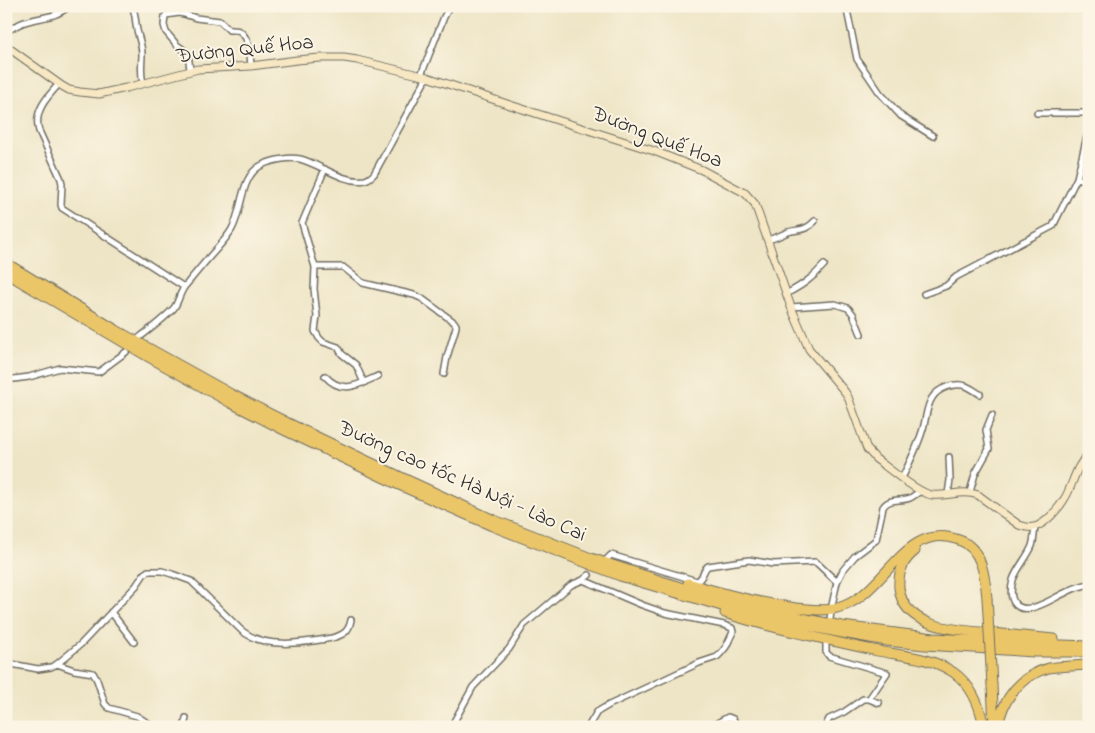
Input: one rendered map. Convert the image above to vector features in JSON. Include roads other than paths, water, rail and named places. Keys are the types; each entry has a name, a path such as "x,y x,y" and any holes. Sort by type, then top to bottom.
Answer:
{"highway":[{"name":"Đường cao tốc Hà Nội - Lào Cai","path":"6,263 116,330 231,394 286,422 494,520 592,558 711,597 756,609 842,626 934,638 1089,646"},
{"name":"Đường cao tốc Hà Nội - Lào Cai","path":"6,273 231,403 333,454 492,526 612,573 755,616 887,641 1034,652 1089,652"},
{"path":"634,572 679,581 754,601 809,609 832,609 850,604 866,593 916,543 930,537 940,536 949,536 960,540 975,550 983,570 989,685 994,727"},
{"path":"984,598 980,576 973,556 963,547 949,542 931,542 919,547 910,554 900,572 900,592 904,603 917,617 934,625 958,630 1089,642"},
{"path":"681,595 736,617 804,635 912,657 941,665 955,674 970,689 981,710 986,727"},
{"path":"998,727 1001,712 1008,699 1016,688 1030,676 1051,668 1089,665"},
{"path":"986,727 989,685"}],"street":[{"path":"6,32 27,21 58,14 69,6"},
{"path":"132,6 136,16 136,29 141,43 140,68 143,83"},
{"path":"139,338 173,309 184,288 231,231 247,184 256,169 274,161 294,159 305,161 351,179 365,180 374,174 424,76 444,17 450,6"},
{"path":"848,6 847,10 859,63 883,98 902,116 933,136"},
{"path":"190,70 188,53 177,45 165,28 166,14 179,13 200,19 216,20 229,30 242,32 250,48 251,66"},
{"name":"Đường Quế Hoa","path":"6,46 69,90 99,94 190,70 251,66 320,58 344,58 373,63 424,76 654,151 702,170 745,193 754,204 786,294 809,349 848,397 867,449 876,459 902,478 930,495 970,492"},
{"path":"59,84 43,103 37,125 38,131 61,179 60,205 184,288"},
{"path":"1037,113 1089,112"},
{"path":"924,294 946,286 956,277 1053,226 1077,178 1087,146 1089,128"},
{"path":"325,169 302,223 315,267 314,289 317,316 315,328 323,342 338,347 342,354 356,365 364,383"},
{"path":"1077,178 1089,181"},
{"path":"768,240 789,232 801,230 815,221"},
{"path":"786,294 802,286 824,265"},
{"path":"315,267 343,267 363,283 422,298 454,322 456,327 450,342 444,374"},
{"path":"791,307 834,304 848,308 853,314 861,334"},
{"path":"6,380 29,377 60,368 99,372 126,352"},
{"path":"326,376 331,382 345,387 364,383 378,376"},
{"path":"902,478 915,452 931,399 935,394 939,390 960,384 980,394"},
{"path":"992,415 986,430 989,450 975,474 970,492 978,495 1023,527 1040,525 1056,511 1067,496 1081,463 1089,454"},
{"path":"948,457 950,480 948,494"},
{"path":"832,605 837,582 843,570 860,552 876,540 885,504 890,501 907,499 921,491"},
{"path":"1035,527 1031,548 1013,580 1012,598 1015,606 1034,607 1069,590 1089,584"},
{"path":"604,562 611,555 697,581 708,566 749,560 780,564 815,562 837,582"},
{"path":"6,663 38,670 57,664 81,644 148,571 162,571 191,581 247,635 268,643 332,638 347,631 351,620"},
{"path":"451,727 472,687 509,648 524,625 572,585 589,576"},
{"path":"583,580 650,607 674,615 729,627 732,628 733,632 726,647 717,657 699,663 609,705 597,712 588,727"},
{"path":"111,612 134,642"},
{"path":"830,619 831,612"},
{"path":"826,644 826,652 829,656 887,673 869,699"},
{"path":"57,664 68,669 93,673 105,704 109,708 137,716 154,727"},
{"path":"825,727 831,717 844,712 863,699 880,703"},
{"path":"710,727 728,717 733,719 738,727"},
{"path":"184,727 186,718"}]}
